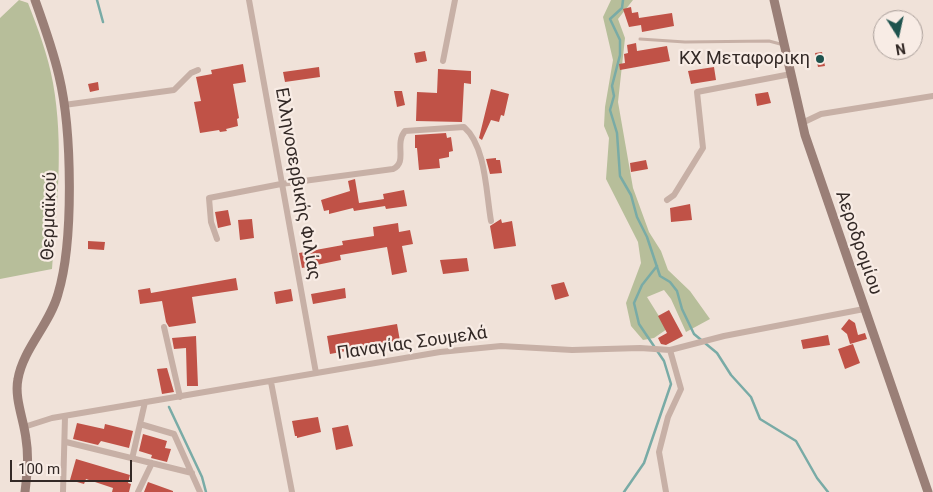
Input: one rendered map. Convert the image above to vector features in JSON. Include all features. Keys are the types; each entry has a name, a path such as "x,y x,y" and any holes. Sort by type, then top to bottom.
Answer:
{"street":[{"name":"Θερμαϊκού","path":"25,492 28,453 17,389 19,373 55,305 66,264 68,196 64,105 60,77 35,0"},
{"name":"Ελληνοσερβικής Φιλίας","path":"249,0 280,184 316,373"},
{"path":"442,61 455,0"},
{"name":"Αεροδρομίου","path":"774,0 802,123 928,492"},
{"path":"64,105 174,90 191,73 198,70"},
{"path":"668,200 674,194 703,148 697,92 791,74"},
{"path":"802,123 821,114 933,96"},
{"path":"216,239 211,222 209,198 280,184 393,169 399,166 401,162 399,140 405,131 464,128 477,144 491,221"},
{"name":"Παναγίας Σουμελά","path":"24,426 66,416 423,355 489,346 556,349 670,350 724,336 864,309"},
{"path":"164,327 180,397"},
{"path":"666,492 659,452 668,417 681,389 670,350"},
{"path":"271,382 292,492"},
{"path":"132,459 145,402"},
{"path":"63,492 66,416"},
{"path":"140,424 174,434 200,492"},
{"path":"66,442 192,473"},
{"path":"138,492 152,462"}],"lane":[{"path":"640,39 686,42 769,41 784,45"}],"green space":[{"path":"19,0 28,3 46,52 53,83 59,152 57,199 52,269 0,279 0,18"},
{"path":"611,0 633,0 618,19 625,38 618,102 633,188 649,232 661,251 668,270 690,291 710,319 686,332 671,299 664,290 647,297 667,329 654,338 643,340 631,326 626,303 641,263 638,242 606,179 609,138 604,126 605,107 613,60 603,17"}],"building":[{"path":"631,7 632,13 638,12 639,18 672,13 674,26 642,32 641,25 629,27 623,9"},
{"path":"636,43 637,51 667,46 670,61 620,70 619,64 625,63 624,54 628,53 627,45"},
{"path":"425,51 427,61 416,63 414,53"},
{"name":"ΚΧ Μεταφορικη","path":"822,52 825,66 818,67 815,53"},
{"path":"243,64 246,82 233,84 239,118 237,119 238,126 226,129 227,131 220,132 219,130 200,133 194,102 201,101 196,77 212,74 211,70"},
{"path":"319,67 320,77 285,82 283,72"},
{"path":"714,67 716,80 691,84 688,71"},
{"path":"438,69 471,71 471,84 464,83 462,122 416,121 417,92 437,93"},
{"path":"98,82 99,90 90,92 88,84"},
{"path":"491,89 509,94 504,116 501,115 499,122 491,120 482,140 479,138"},
{"path":"394,91 402,91 405,105 397,107"},
{"path":"768,92 771,103 757,106 755,94"},
{"path":"446,133 447,138 451,137 453,151 449,152 449,157 439,159 440,168 419,170 415,135"},
{"path":"496,158 496,160 500,160 502,173 490,174 486,159"},
{"path":"646,160 648,169 631,172 630,163"},
{"path":"355,179 359,203 384,199 383,194 404,190 407,206 386,209 385,206 354,211 353,208 329,214 329,210 324,211 321,200 350,191 348,181"},
{"path":"690,204 692,220 671,222 670,208"},
{"path":"228,210 231,225 218,228 215,212"},
{"path":"252,219 254,238 240,240 238,220"},
{"path":"501,219 502,223 512,221 516,246 494,249 490,226"},
{"path":"398,223 399,232 410,230 413,244 402,246 407,272 392,275 387,247 340,255 341,260 302,268 299,253 343,245 342,241 374,236 373,227"},
{"path":"88,241 105,242 104,250 88,249"},
{"path":"467,258 469,271 443,274 440,260"},
{"path":"236,278 238,290 192,297 196,323 169,327 166,322 162,301 140,304 138,290 150,288 151,293"},
{"path":"564,282 569,296 555,300 551,285"},
{"path":"345,288 346,298 313,304 311,294"},
{"path":"291,289 293,301 276,304 274,292"},
{"path":"669,310 683,336 666,345 661,344 658,338 667,333 658,316"},
{"path":"849,319 855,323 858,335 865,333 867,339 850,344 847,334 841,329"},
{"path":"397,324 400,341 330,354 327,336"},
{"path":"828,335 830,345 803,349 801,340"},
{"path":"196,336 198,386 187,386 186,348 174,349 172,338"},
{"path":"853,344 860,363 845,369 838,349"},
{"path":"167,368 174,392 162,394 157,369"},
{"path":"318,417 321,432 297,438 295,436 292,421"},
{"path":"77,423 104,429 105,424 133,431 129,448 101,441 98,445 73,439"},
{"path":"348,425 353,446 336,450 332,428"},
{"path":"143,434 167,441 165,448 171,449 167,462 151,458 152,455 139,451"},
{"path":"76,459 130,475 128,483 131,484 129,492 112,492 113,488 86,479 84,484 70,480"},
{"path":"148,482 173,491 173,492 144,492"}],"waterway":[{"path":"97,0 103,22"},
{"path":"623,0 622,8 610,19 620,40 620,55 612,86 614,96 610,110 617,133 620,176 631,195 637,217 647,237 660,276 670,282 677,291 682,309 694,334 717,353 731,375 751,397 760,419 796,441 817,478 828,492"},
{"path":"624,492 644,463 671,384 664,361 639,324 634,303 642,285 657,266"},
{"path":"169,407 202,477 206,492"}],"place":[{"name":"ΚΧ Μεταφορικη","path":"820,59"}]}
